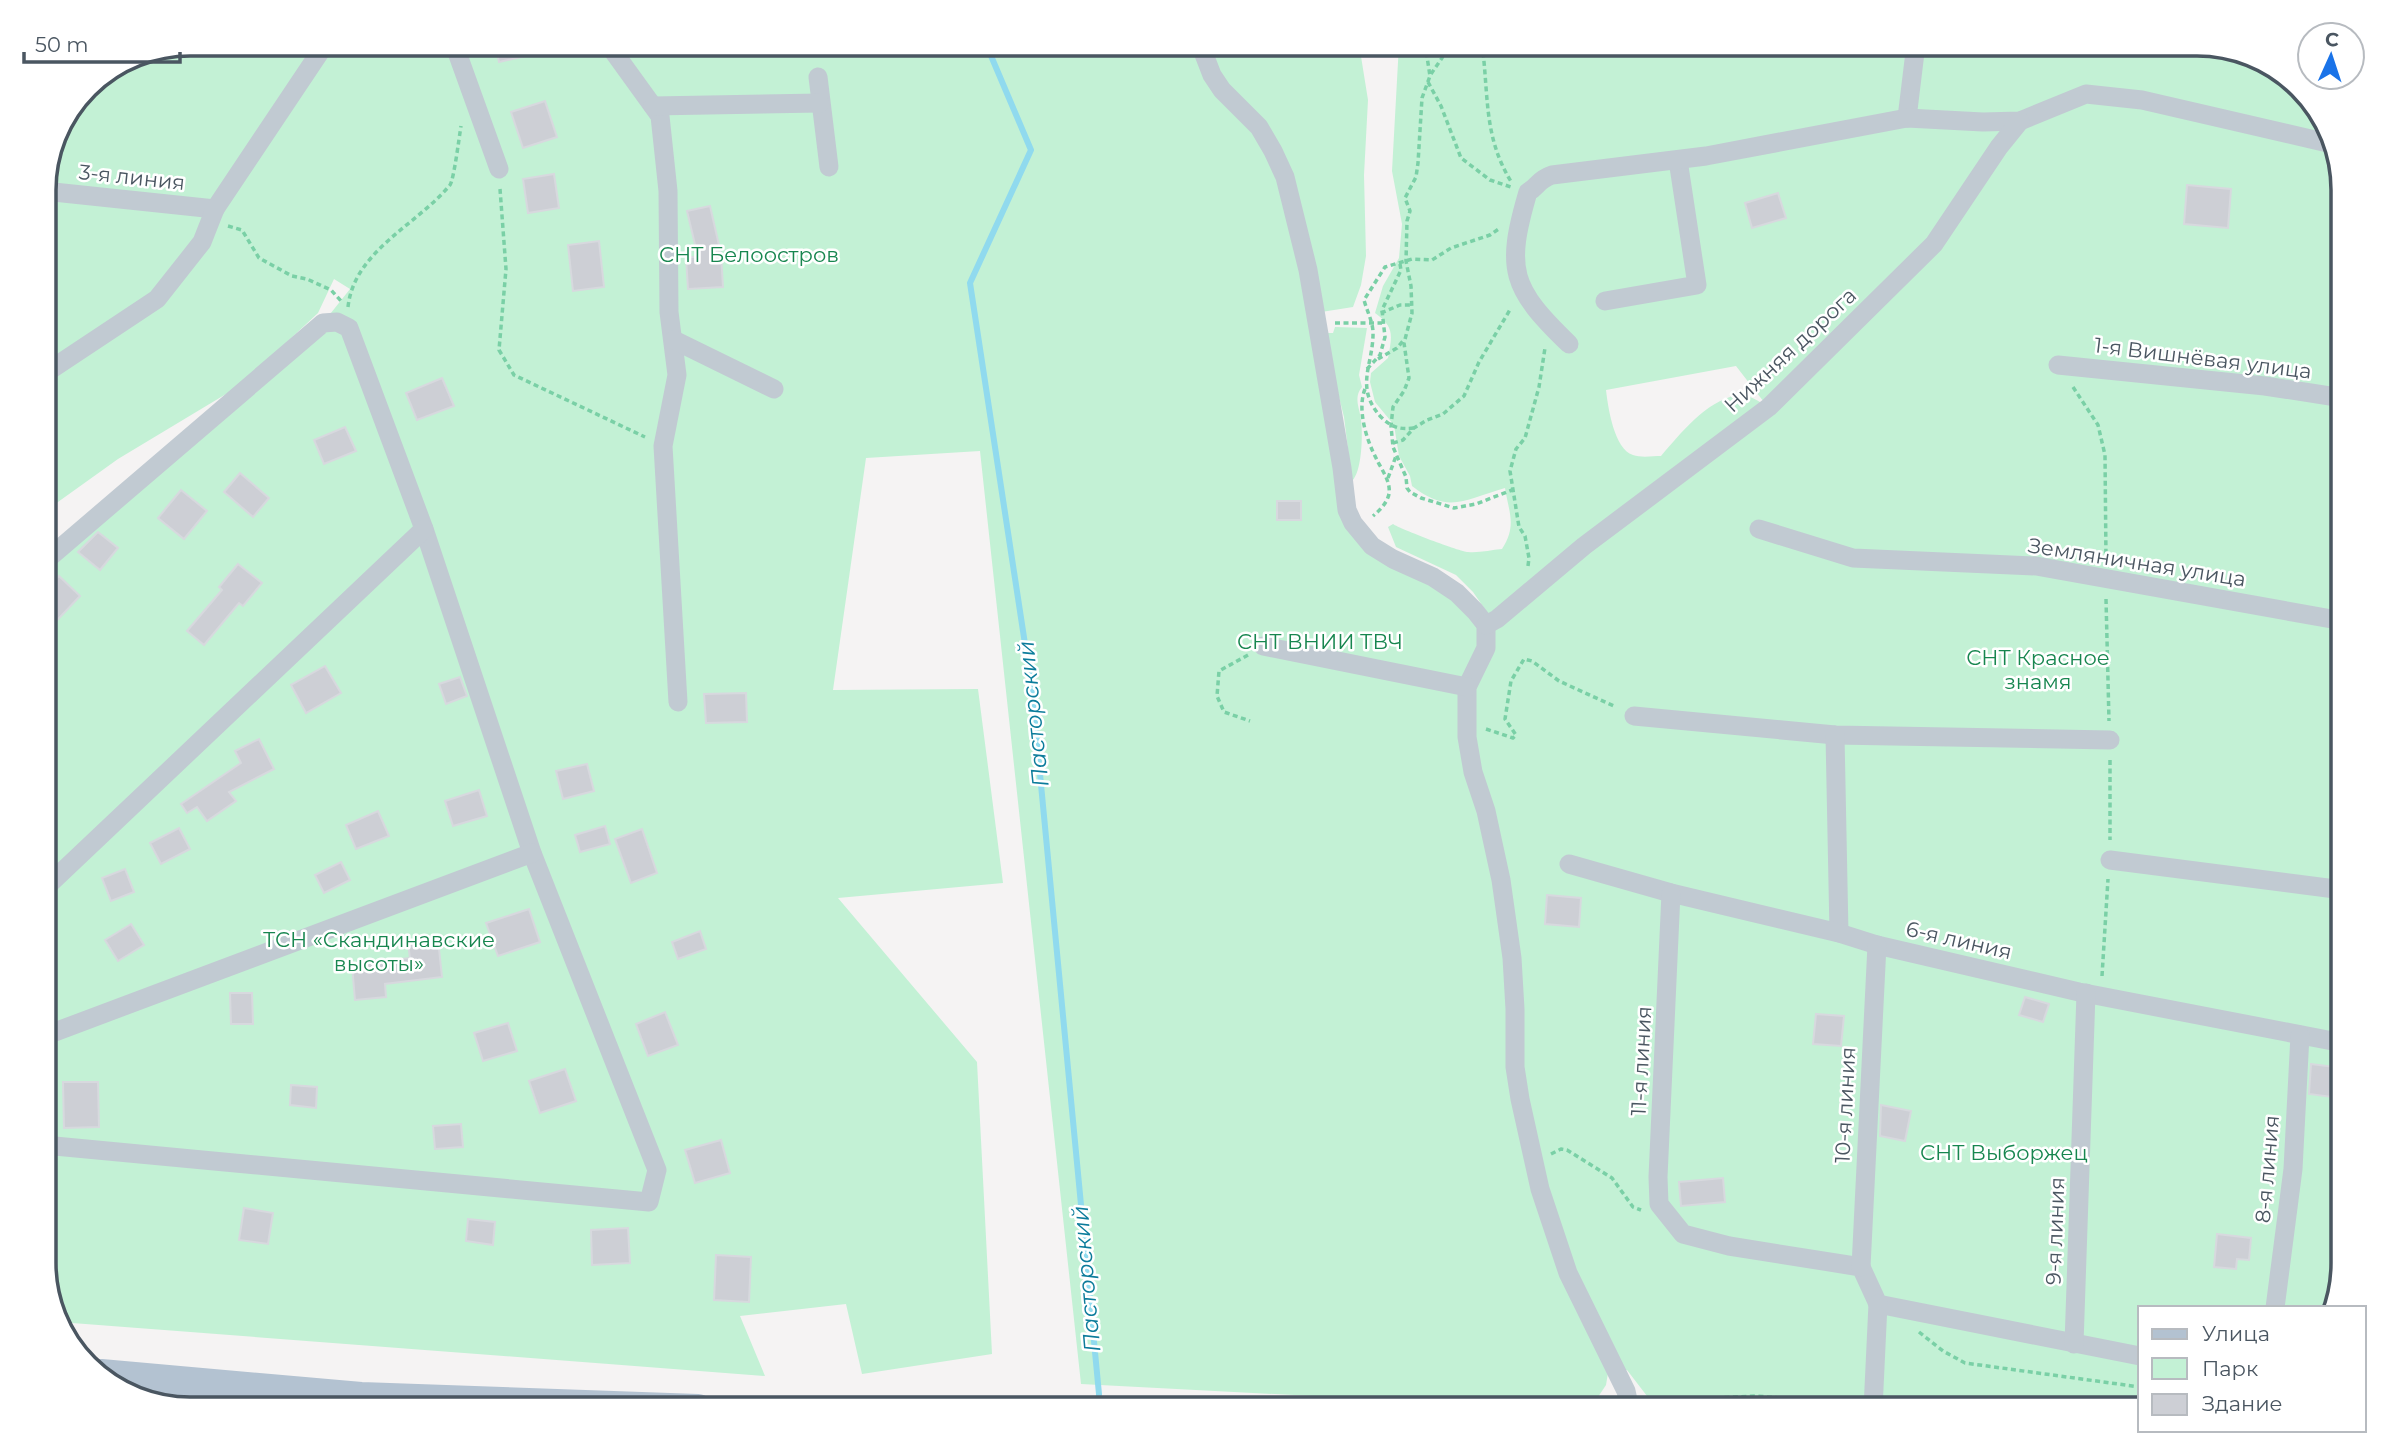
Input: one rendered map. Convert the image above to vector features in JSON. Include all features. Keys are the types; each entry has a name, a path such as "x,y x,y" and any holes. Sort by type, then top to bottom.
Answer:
{"main road":[{"path":"118,1375 361,1397"}],"street":[{"path":"56,366 157,299 202,242 212,215 308,56"},
{"path":"458,56 499,169"},
{"path":"617,56 660,116 668,191 669,312 677,375 663,446 678,702"},
{"path":"1205,56 1222,90 1259,127 1285,177 1308,270 1347,510 1354,526 1372,546 1433,577 1457,593 1486,625 1486,648 1467,687 1466,709 1470,757 1501,880 1512,958 1516,1009 1515,1067 1520,1099 1544,1202 1568,1273 1627,1397"},
{"path":"1907,118 1915,56"},
{"path":"818,77 829,167"},
{"path":"1569,344 1547,323 1521,287 1517,270 1515,238 1528,192 1533,190 1541,178 1552,175 1678,160 1907,118 2020,121 2086,94 2142,100 2322,142"},
{"path":"653,106 820,103"},
{"name":"Нижняя дорога","path":"1486,625 1497,619 1584,546 1769,407 1934,244 1999,147 2020,121"},
{"path":"1983,122 1999,147"},
{"path":"1605,301 1697,285 1678,160"},
{"name":"3-я линия","path":"56,193 212,215"},
{"path":"56,552 323,323 337,322 347,317 424,529 532,853 657,1170 649,1202 56,1146"},
{"path":"674,340 774,389"},
{"name":"1-я Вишнёвая улица","path":"2058,365 2265,386 2331,396"},
{"path":"56,878 424,529"},
{"name":"Земляничная улица","path":"1759,529 1853,558 2036,566 2331,619"},
{"path":"1263,646 1467,687"},
{"path":"1633,716 1835,735 2110,740"},
{"path":"1835,735 1839,933"},
{"path":"56,1032 532,853"},
{"path":"2110,860 2331,888"},
{"name":"6-я линия","path":"1569,863 1671,893 1839,933 1877,945 2093,994 2331,1041"},
{"name":"11-я линия","path":"1659,1204 1671,893"},
{"name":"10-я линия","path":"1861,1267 1877,945"},
{"name":"9-я линия","path":"2074,1344 2093,994"},
{"name":"8-я линия","path":"2275,1306 2293,1169 2300,1035"},
{"path":"1659,1204 1683,1234 1729,1246 1861,1267 1886,1306 1874,1397"},
{"path":"1886,1306 2138,1356"}],"path":[{"path":"1427,56 1430,76"},
{"path":"1441,56 1422,98 1416,177 1405,198 1410,211 1407,221 1406,261 1412,305 1405,340 1409,378 1393,407 1393,443 1410,492 1454,508 1476,504 1512,490"},
{"path":"1428,82 1441,106 1461,158 1490,180 1516,190 1496,155 1490,133 1483,56"},
{"path":"347,317 350,289 370,259 452,182 456,148 470,91"},
{"path":"499,169 506,269 499,350 509,367 514,375 663,446"},
{"path":"1354,526 1382,508 1389,496 1389,484 1374,454 1361,400 1366,387 1373,334 1364,300 1385,267 1406,261 1432,260 1451,248 1490,235 1523,209"},
{"path":"212,215 243,230 259,258 292,275 331,290 347,317"},
{"path":"1377,360 1385,337 1381,313 1401,270 1400,264"},
{"path":"1393,443 1403,440 1427,419 1443,414 1464,396 1479,362 1500,329 1521,287"},
{"path":"1381,313 1400,305 1412,305"},
{"path":"1316,323 1382,323"},
{"path":"1525,596 1529,558 1525,536 1520,527 1510,471 1516,449 1525,438 1539,387 1544,365 1547,323"},
{"path":"1367,369 1405,340"},
{"path":"2058,365 2098,425 2105,455 2110,860 2093,994"},
{"path":"1366,387 1371,405 1391,426 1402,430 1414,428"},
{"path":"1387,480 1396,456"},
{"path":"1250,721 1224,712 1217,696 1219,671 1263,646"},
{"path":"1483,728 1513,738 1516,735 1505,719 1511,681 1524,659 1559,681 1633,716"},
{"path":"1533,1159 1544,1159 1561,1149 1567,1150 1612,1178 1633,1207 1642,1211 1659,1204"},
{"path":"1886,1306 1943,1351 1965,1363 2138,1387"},
{"path":"1743,1397 1766,1397"}],"green space":[{"path":"190,56 1361,56 1368,100 1364,175 1366,256 1361,285 1353,307 1315,313 1358,530 1489,615 1473,592 1456,575 1396,547 1388,527 1393,524 1443,544 1472,552 1502,549 1511,526 1505,488 1468,500 1447,502 1425,495 1412,486 1410,476 1399,456 1394,425 1375,402 1370,382 1371,373 1388,358 1389,328 1375,313 1383,286 1399,258 1402,224 1392,171 1398,56 2197,56 2214,57 2248,66 2279,84 2303,108 2321,139 2331,181 2331,1263 2324,1306 2138,1306 2138,1397 1648,1397 1627,1370 1608,1373 1606,1385 1598,1397 1331,1397 1081,1384 980,451 866,458 833,690 978,689 1003,883 838,898 977,1062 992,1354 862,1374 846,1304 740,1316 765,1376 70,1323 61,1298 56,1272 56,552 323,323 350,289 334,279 318,313 241,385 118,459 56,503 57,173 63,147 84,108 102,89 123,74 147,63","holes":["1736,366 1767,406 1745,395 1725,399 1704,411 1661,456 1640,456 1626,451 1621,445 1610,416 1606,390"]},
{"path":"1335,327 1367,328 1359,375 1362,387 1357,399 1362,426 1361,452 1358,470 1352,481 1344,417 1323,333 1333,333"}],"building":[{"path":"498,56 526,56 499,62"},
{"path":"545,101 557,137 523,148 511,112"},
{"path":"554,174 559,208 528,213 523,179"},
{"path":"2187,185 2231,189 2228,228 2184,224"},
{"path":"1778,193 1786,218 1752,228 1745,203"},
{"path":"710,206 721,254 723,287 688,289 686,257 698,257 687,211"},
{"path":"599,241 604,287 573,291 568,245"},
{"path":"442,378 454,406 417,420 406,393"},
{"path":"345,427 356,451 324,464 314,440"},
{"path":"240,473 269,498 253,517 224,492"},
{"path":"181,490 207,511 184,539 158,518"},
{"path":"1277,501 1301,501 1301,520 1277,520"},
{"path":"98,532 118,548 100,570 78,552"},
{"path":"238,564 262,583 243,606 239,603 204,645 187,631 222,590 219,587"},
{"path":"59,576 80,596 56,621 56,579"},
{"path":"325,666 341,693 306,713 291,685"},
{"path":"460,677 467,696 446,704 439,684"},
{"path":"746,693 747,722 706,723 704,694"},
{"path":"259,739 274,769 229,792 236,801 207,821 197,807 187,813 181,804 241,763 235,751"},
{"path":"587,764 594,791 563,799 556,771"},
{"path":"479,790 487,816 453,826 445,801"},
{"path":"378,811 389,836 356,849 346,825"},
{"path":"605,826 610,844 580,852 575,835"},
{"path":"179,828 190,849 161,864 150,843"},
{"path":"642,829 657,873 631,883 615,839"},
{"path":"341,862 350,880 324,893 315,875"},
{"path":"125,869 134,892 111,901 102,878"},
{"path":"1547,895 1581,898 1579,927 1545,924"},
{"path":"529,909 540,942 498,956 486,923"},
{"path":"131,924 144,945 118,961 105,940"},
{"path":"700,931 706,949 678,959 672,942"},
{"path":"438,940 442,977 385,984 386,997 355,1000 352,965 410,958 408,943"},
{"path":"230,993 252,993 253,1024 231,1024"},
{"path":"2025,997 2049,1004 2043,1022 2019,1015"},
{"path":"665,1012 678,1045 648,1056 636,1024"},
{"path":"1816,1014 1844,1016 1841,1046 1813,1044"},
{"path":"508,1023 517,1051 483,1061 474,1033"},
{"path":"2311,1064 2331,1066 2331,1097 2309,1094"},
{"path":"565,1069 576,1101 540,1113 529,1081"},
{"path":"63,1082 98,1082 99,1127 64,1128"},
{"path":"291,1085 317,1087 316,1108 290,1105"},
{"path":"1881,1105 1911,1111 1905,1141 1880,1136"},
{"path":"461,1124 463,1147 435,1149 433,1126"},
{"path":"721,1140 730,1173 695,1183 685,1150"},
{"path":"1723,1178 1725,1202 1681,1206 1679,1182"},
{"path":"244,1208 273,1213 268,1244 239,1240"},
{"path":"468,1219 495,1222 493,1245 466,1241"},
{"path":"628,1228 630,1263 592,1265 591,1230"},
{"path":"2217,1234 2251,1238 2249,1260 2237,1259 2236,1269 2214,1267"},
{"path":"716,1255 751,1257 749,1302 714,1300"}],"waterway":[{"name":"Пасторский","path":"991,56 1031,150 970,283 1032,690 1099,1397"}],"park label":[{"name":"СНТ Белоостров","path":"749,254"},
{"name":"СНТ ВНИИ ТВЧ","path":"1320,641"},
{"name":"СНТ Красное знамя","path":"2038,669"},
{"name":"ТСН «Скандинавские высоты»","path":"379,951"},
{"name":"СНТ Выборжец","path":"2004,1152"}]}
